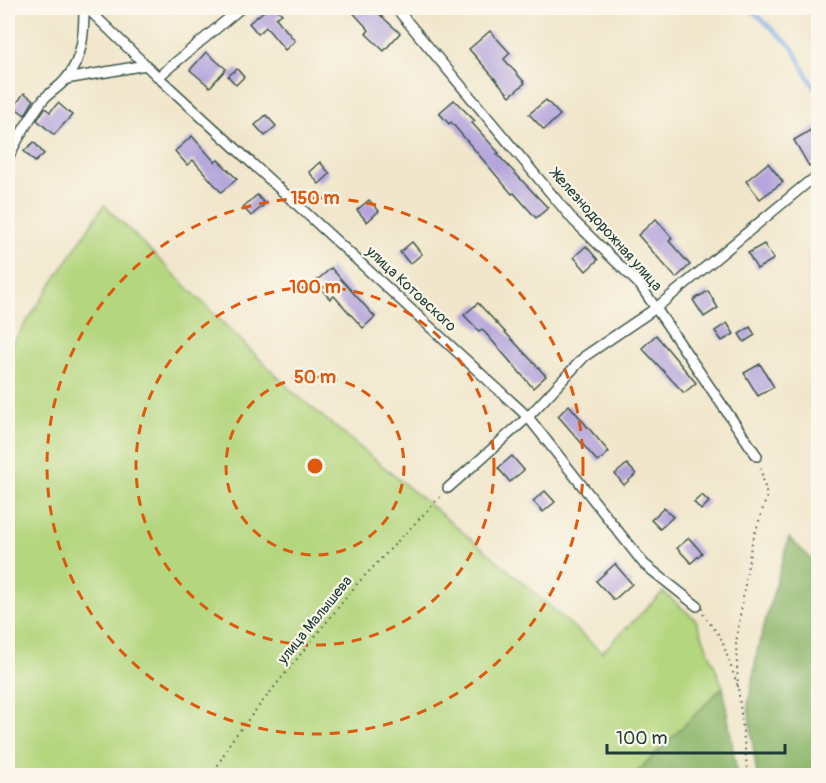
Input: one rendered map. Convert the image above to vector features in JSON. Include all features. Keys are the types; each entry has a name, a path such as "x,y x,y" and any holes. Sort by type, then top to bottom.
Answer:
{"street":[{"name":"улица Котовского","path":"85,8 528,417 644,564 697,606"},
{"path":"8,158 20,134 44,99 66,79 78,58 84,35 85,8"},
{"path":"158,76 241,8"},
{"name":"Железнодорожная улица","path":"396,8 574,221 640,285 757,456"},
{"path":"66,79 146,65"},
{"path":"448,488 528,417 585,356 656,308 807,183 819,177"}],"path":[{"path":"748,776 738,687 736,643 751,546 767,495 757,456"},
{"name":"улица Малышева","path":"212,776 231,741 357,584 448,488"},
{"path":"697,606 721,638 738,687"}],"green space":[{"path":"104,205 293,392 499,562 602,652 663,592 696,620 723,687 634,775 8,775 8,350"},
{"path":"789,538 818,565 818,775 757,775 748,706 758,647"},
{"path":"723,687 737,775 634,775"}],"building":[{"path":"268,8 276,8 282,14 276,18 295,41 285,50 266,27 258,34 249,23"},
{"path":"349,8 384,8 378,13 400,33 384,51 366,34 369,30"},
{"path":"490,31 510,53 504,59 525,83 510,96 469,49"},
{"path":"206,52 226,69 210,87 190,70"},
{"path":"237,69 244,77 236,85 228,76"},
{"path":"24,93 34,100 25,115 14,107"},
{"path":"454,100 475,121 472,123 499,153 497,154 548,208 536,218 514,193 512,194 451,122 449,124 439,113"},
{"path":"546,100 560,115 544,130 529,114"},
{"path":"58,103 72,115 54,135 37,120 45,108 50,112"},
{"path":"266,115 276,126 265,136 255,125"},
{"path":"819,125 819,160 809,166 794,140"},
{"path":"192,136 215,162 218,160 237,179 221,192 193,160 187,165 175,151"},
{"path":"34,142 44,154 35,162 24,151"},
{"path":"320,162 330,174 319,184 309,172"},
{"path":"768,163 783,182 760,199 746,181"},
{"path":"257,195 265,204 251,216 243,207"},
{"path":"369,200 379,211 367,222 357,210"},
{"path":"656,219 672,238 669,241 690,265 676,278 638,235"},
{"path":"412,242 422,254 410,264 400,252"},
{"path":"764,244 774,259 757,269 748,253"},
{"path":"586,246 598,260 586,271 574,257"},
{"path":"331,268 375,317 363,328 334,296 330,299 315,282"},
{"path":"708,291 718,308 704,317 693,300"},
{"path":"478,303 546,376 533,388 482,329 479,331 464,315"},
{"path":"727,323 734,334 722,341 715,331"},
{"path":"750,327 755,335 744,342 739,334"},
{"path":"656,335 696,383 684,393 642,348"},
{"path":"760,364 774,387 758,396 744,373"},
{"path":"569,405 609,452 598,462 558,416"},
{"path":"512,456 524,470 510,482 498,468"},
{"path":"627,464 636,474 624,485 615,474"},
{"path":"545,491 555,502 543,512 533,501"},
{"path":"702,495 709,502 701,510 694,502"},
{"path":"664,508 673,517 660,529 651,520"},
{"path":"689,538 702,553 691,563 677,548"},
{"path":"615,564 632,584 614,600 596,581"}],"waterway":[{"path":"749,8 792,47 818,95"}]}
